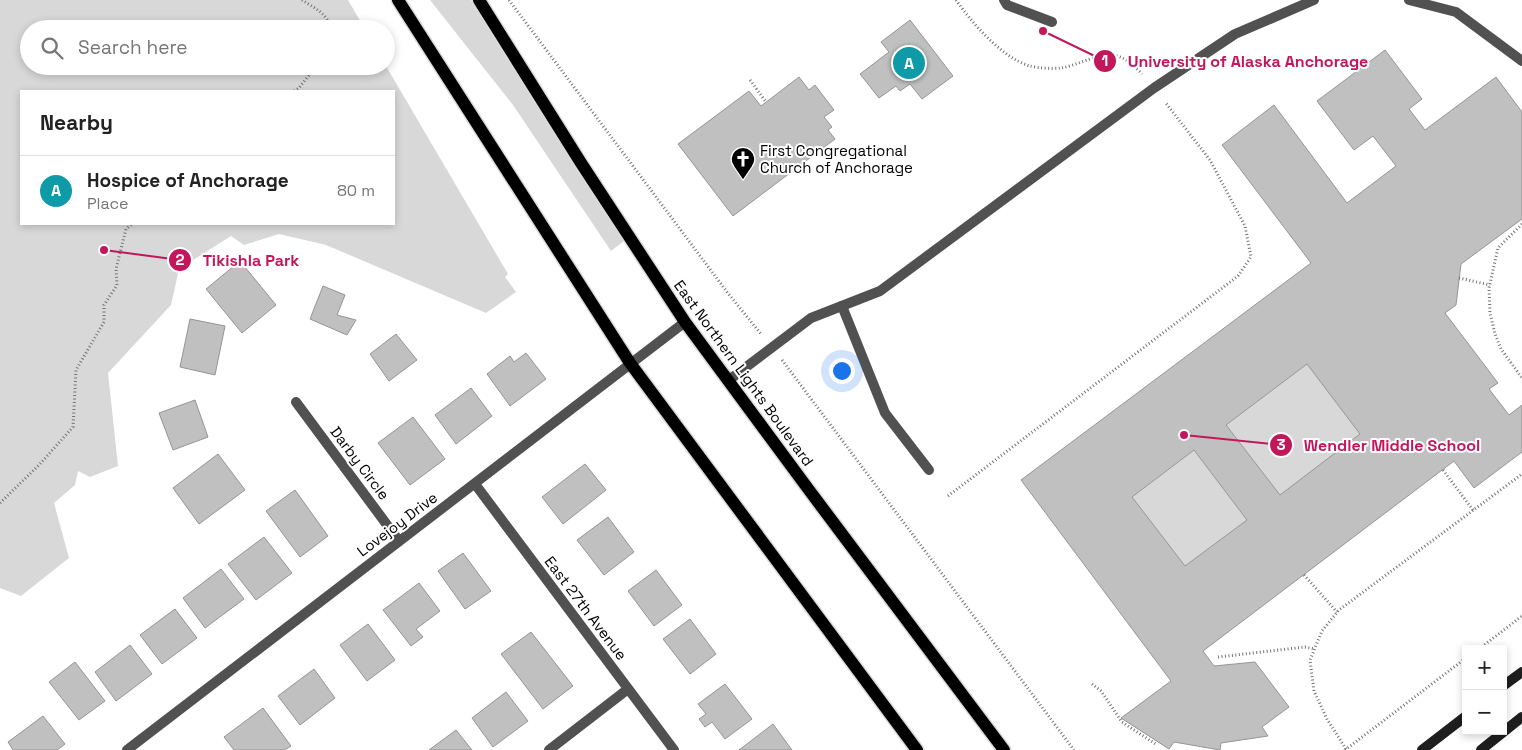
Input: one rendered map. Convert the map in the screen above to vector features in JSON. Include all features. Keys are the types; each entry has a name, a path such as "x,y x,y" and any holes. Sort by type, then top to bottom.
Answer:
{"main road":[{"path":"398,0 630,363 917,750"},
{"name":"East Northern Lights Boulevard","path":"479,0 581,162 686,322 1004,750"},
{"path":"1507,683 1522,672"},
{"path":"1481,750 1522,717"},
{"path":"1422,750 1462,719"}],"street":[{"path":"1004,0 1008,5 1052,22"},
{"path":"728,380 811,318 880,291 1154,88 1236,34 1314,0"},
{"path":"1409,0 1456,12 1522,62"},
{"path":"842,306 885,413 928,470"},
{"name":"Lovejoy Drive","path":"127,750 686,322"},
{"name":"Darby Circle","path":"296,402 399,541"},
{"name":"East 27th Avenue","path":"475,484 674,750"},
{"path":"548,750 628,689"}],"path":[{"path":"302,0 318,10 327,20"},
{"path":"509,0 727,292 772,348 1074,750"},
{"path":"956,0 989,39 1007,54 1030,66 1059,68 1102,57 1117,56 1130,62 1142,74"},
{"path":"296,90 309,75"},
{"path":"750,80 766,102"},
{"path":"948,496 1238,276 1251,257 1245,226 1210,160 1165,101"},
{"path":"1522,224 1498,248 1490,285 1490,313 1495,334 1501,349 1522,378"},
{"path":"0,503 39,465 73,427 76,370 104,322 104,304 117,284 116,269 126,228 130,225"},
{"path":"1459,278 1490,285"},
{"path":"1443,470 1473,510"},
{"path":"1462,661 1346,749 1327,719 1314,691 1310,660 1322,631 1337,612 1522,474"},
{"path":"1304,575 1337,612"},
{"path":"1483,645 1522,616"},
{"path":"1218,657 1305,647 1315,649"},
{"path":"1092,684 1101,691 1122,722 1157,745"}],"shaded area":[{"path":"0,0 348,0 360,20 20,20 20,75 391,75 508,274 505,277 516,292 486,313 326,245 279,234 244,245 231,236 179,269 171,305 108,373 118,466 90,477 78,471 75,485 54,503 69,558 21,596 0,588"},
{"path":"430,0 471,0 624,241 611,251 513,105"},
{"path":"1307,364 1360,434 1280,495 1226,425"},
{"path":"1194,450 1247,520 1185,566 1132,497"}],"building":[{"path":"910,20 953,76 922,99 910,84 900,91 896,86 879,98 860,74 889,52 881,42"},
{"path":"1385,50 1422,99 1409,109 1425,130 1496,77 1522,112 1522,219 1461,264 1456,305 1445,313 1498,383 1489,389 1509,415 1522,405 1522,452 1474,488 1454,461 1203,651 1214,666 1255,662 1289,707 1262,727 1268,736 1221,743 1220,750 1174,742 1169,749 1121,718 1171,681 1021,480 1311,263 1222,145 1274,105 1347,203 1396,166 1373,136 1354,150 1317,101","holes":["1307,364 1360,434 1280,495 1226,425","1194,450 1247,520 1185,566 1132,497"]},
{"name":"First Congregational Church of Anchorage","path":"799,77 809,90 815,85 834,110 824,117 832,127 828,130 835,139 733,216 678,144 749,91 761,106"},
{"path":"240,261 276,305 242,333 206,289"},
{"path":"323,286 345,295 337,315 356,320 347,335 310,319"},
{"path":"190,319 225,326 215,375 180,367"},
{"path":"396,334 417,360 389,381 370,354"},
{"path":"526,353 546,379 510,406 487,374 510,356 514,362"},
{"path":"471,388 492,416 456,444 435,415"},
{"path":"195,400 208,437 173,450 159,413"},
{"path":"413,417 445,459 410,485 378,443"},
{"path":"218,454 245,490 199,524 173,488"},
{"path":"585,464 606,490 563,524 542,497"},
{"path":"295,490 328,536 300,557 266,511"},
{"path":"608,517 634,552 604,575 577,540"},
{"path":"264,537 292,573 256,600 228,564"},
{"path":"463,553 491,591 465,609 438,571"},
{"path":"221,569 244,599 205,628 183,598"},
{"path":"656,570 682,605 654,626 628,591"},
{"path":"419,583 440,611 416,629 423,637 411,646 383,610"},
{"path":"175,609 197,638 162,664 140,635"},
{"path":"690,619 716,654 690,674 663,639"},
{"path":"368,624 395,660 367,681 340,645"},
{"path":"531,632 573,686 543,709 501,654"},
{"path":"130,645 152,674 116,701 95,672"},
{"path":"75,662 105,701 79,720 49,682"},
{"path":"314,669 335,698 300,725 278,696"},
{"path":"725,684 752,719 725,739 712,722 705,727 699,719 706,714 698,704"},
{"path":"506,692 528,721 493,747 472,718"},
{"path":"263,708 291,746 285,750 234,750 224,737"},
{"path":"43,716 65,744 57,750 13,750 8,742"},
{"path":"773,724 792,750 739,750"},
{"path":"456,730 472,750 429,750"}],"place":[{"name":"University of Alaska Anchorage","path":"1043,31"},
{"name":"Hospice of Anchorage","path":"909,63"},
{"name":"First Congregational Church of Anchorage","path":"743,180"},
{"name":"Tikishla Park","path":"104,250"},
{"name":"Wendler Middle School","path":"1184,435"}]}
